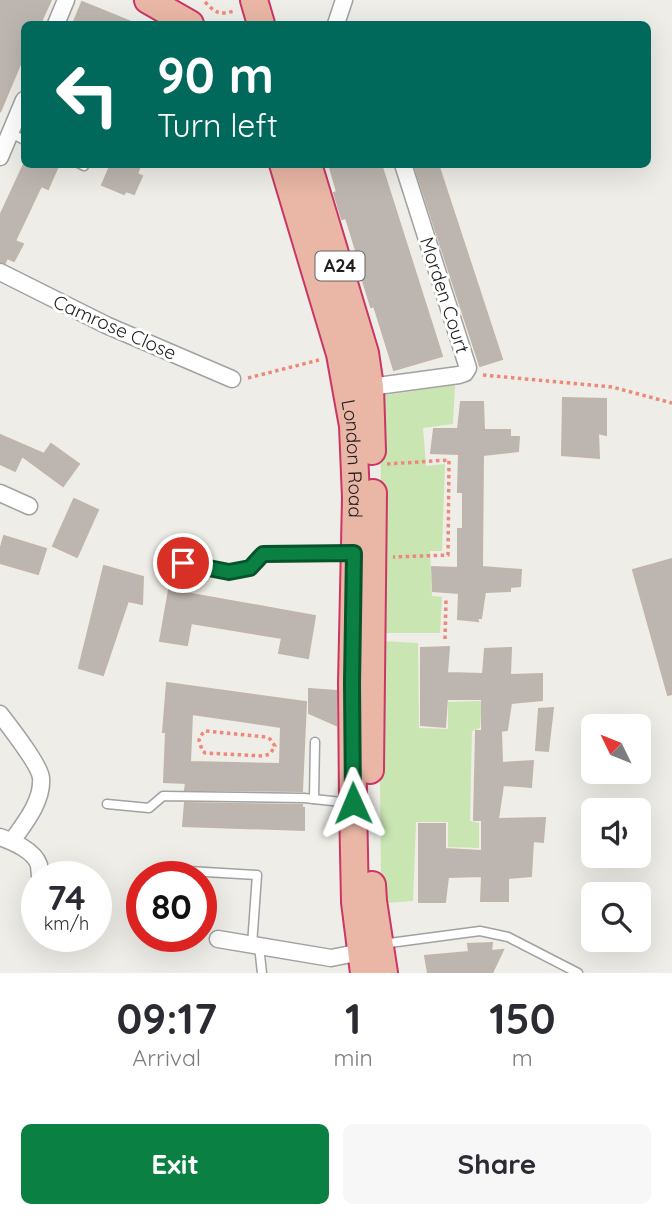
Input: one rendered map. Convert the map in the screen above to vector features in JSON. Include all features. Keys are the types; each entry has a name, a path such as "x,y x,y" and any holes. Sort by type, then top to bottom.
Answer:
{"highway":[{"path":"152,2 195,1"},
{"path":"152,2 185,21"},
{"path":"244,5 258,21"},
{"name":"London Road","path":"285,168 340,354 353,426 364,555 373,901 368,956"},
{"name":"London Road","path":"309,168 363,345 370,387 372,465 352,683 355,902 368,956 384,973"}],"street":[{"path":"57,21 66,0"},
{"path":"337,21 344,0"},
{"path":"0,157 18,136 21,118"},
{"name":"Morden Court","path":"370,387 459,375 468,369 404,168"},
{"name":"Camrose Close","path":"0,272 106,325 237,379"},
{"path":"0,494 29,506"},
{"path":"0,714 41,776 38,797 27,820 6,839 31,854 36,861"},
{"path":"218,939 331,958 368,956"}],"lane":[{"path":"183,563 229,572 250,568 263,554 364,555"},
{"path":"314,799 315,742"},
{"path":"107,804 149,808 163,796 314,799 353,803"},
{"path":"217,873 257,875 255,945 261,973"},
{"path":"368,956 480,931 508,937 578,973"}],"path":[{"path":"195,1 223,14 244,5"},
{"path":"237,379 317,360"},
{"path":"478,375 612,387 672,403"},
{"path":"364,555 448,555 449,460 372,465"},
{"path":"445,639 446,600"},
{"path":"206,731 266,737 278,746 270,754 263,756 205,752 199,740 206,731"}],"green space":[{"path":"455,385 453,424 423,428 426,466 445,464 442,551 430,551 432,596 442,597 440,633 382,633 379,396"},
{"path":"382,641 418,643 419,728 448,729 448,702 482,701 480,728 472,731 470,821 479,823 479,848 448,847 448,822 416,822 413,901 385,903 381,878"}],"building":[{"path":"0,0 51,0 41,21 21,21 21,62 0,112"},
{"path":"82,2 129,21 74,21"},
{"path":"22,168 57,168 48,189 41,186 15,241 23,244 14,261 7,258 5,263 0,262 0,216"},
{"path":"109,168 139,168 137,174 142,176 134,194 126,191 124,194 102,185"},
{"path":"330,168 382,168 442,356 394,370 374,306 371,307 346,218 342,219 334,193 337,192"},
{"path":"415,168 439,168 502,359 480,366"},
{"path":"563,398 606,399 606,435 598,433 599,458 562,455"},
{"path":"461,402 483,402 484,430 510,430 510,437 519,437 518,451 483,455 482,567 521,570 520,586 510,587 510,591 485,592 481,618 477,618 478,621 458,619 459,593 433,591 432,567 458,568 458,529 463,529 463,492 458,492 459,454 431,453 434,429 458,429"},
{"path":"0,435 44,454 51,444 79,464 63,486 22,456 15,471 0,464"},
{"path":"74,499 98,510 77,557 53,546"},
{"path":"4,536 46,549 38,574 0,563"},
{"path":"672,559 672,694 668,695 633,570"},
{"path":"104,566 143,577 142,604 128,601 103,675 79,668"},
{"path":"169,590 315,616 308,658 279,653 282,638 191,623 187,645 160,641"},
{"path":"449,647 447,673 483,674 485,649 511,648 510,675 542,674 542,700 511,703 507,730 501,731 502,763 533,761 531,787 503,785 498,819 545,818 543,842 533,841 531,876 508,878 508,901 481,901 482,876 448,877 445,902 419,902 419,824 445,824 445,849 482,851 482,820 474,820 476,731 482,731 482,699 447,699 445,727 421,725 421,648"},
{"path":"167,683 306,702 302,791 185,790 186,783 164,782 166,732 163,732","holes":["192,714 281,727 280,764 190,762"]},
{"path":"309,689 336,691 336,725 309,713"},
{"path":"553,708 548,751 536,750 539,709"},
{"path":"185,803 302,805 304,830 183,826"},
{"path":"492,943 491,951 503,950 492,973 428,973 425,956 469,952 468,944"}],"route":[{"path":"183,563 229,572 250,568 263,554 354,553 353,803"}]}
